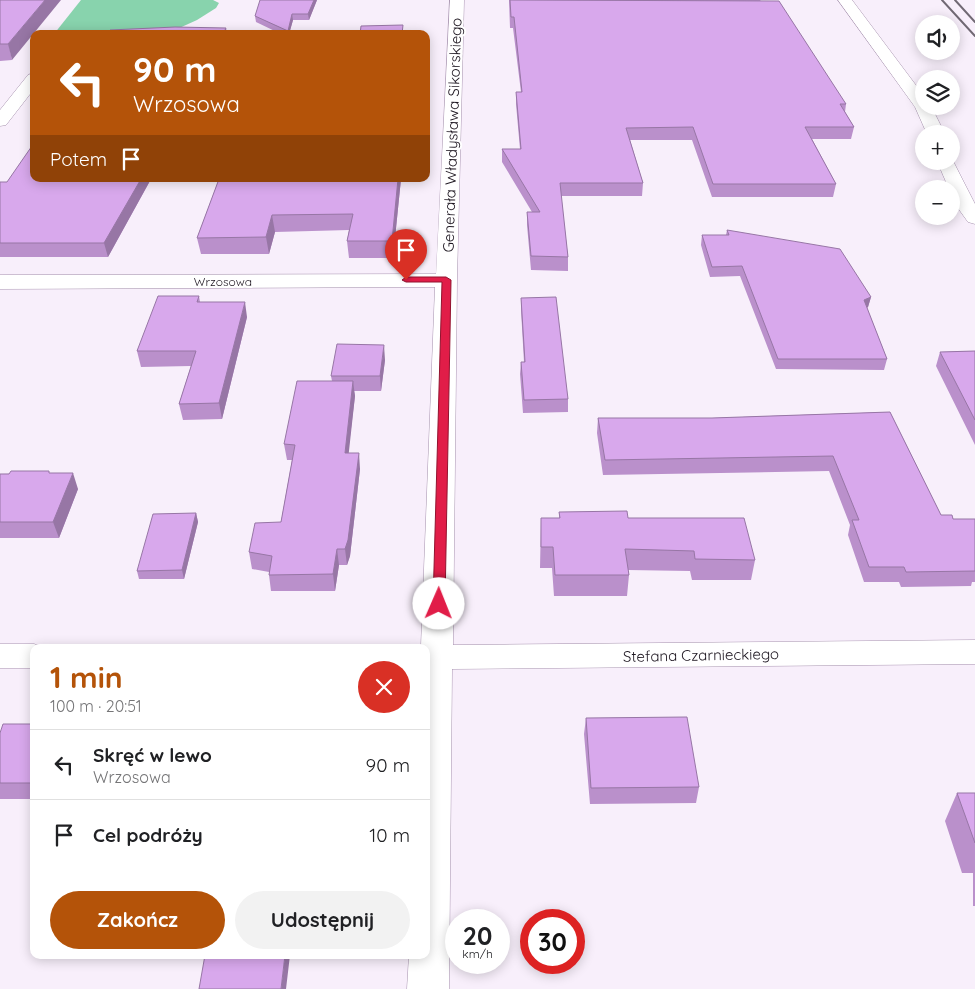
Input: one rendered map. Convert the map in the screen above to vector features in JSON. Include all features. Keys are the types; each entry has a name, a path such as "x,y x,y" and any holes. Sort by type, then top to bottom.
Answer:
{"street":[{"name":"Generała Władysława Sikorskiego","path":"430,823 432,657 456,0"},
{"path":"844,0 923,108 932,125"},
{"path":"0,121 30,83"},
{"path":"950,170 965,204 975,218"},
{"name":"Wrzosowa","path":"0,282 446,280"},
{"name":"Stefana Czarnieckiego","path":"432,657 975,652"},
{"path":"0,656 30,656"},
{"name":"Generała Władysława Sikorskiego","path":"428,959 428,989"}],"green space":[{"path":"81,0 213,0 219,3 216,8 197,20 175,30 57,30"}],"building":[{"path":"0,0 45,0 8,44 0,44"},
{"path":"260,0 314,0 308,14 292,14 288,30 255,16"},
{"path":"510,0 779,1 846,104 840,104 854,127 805,127 836,184 713,184 693,127 626,128 643,183 560,183 568,257 531,256 527,212 540,212 502,149 521,149 516,92 522,92 514,17 511,17"},
{"path":"403,25 402,30 360,30 361,26"},
{"path":"175,27 226,28 225,30 110,30"},
{"path":"30,149 30,182 139,182 104,243 0,243 0,182 7,182"},
{"path":"218,182 398,182 392,241 347,241 353,214 272,215 266,237 197,238"},
{"path":"727,230 840,249 871,297 864,300 887,359 778,359 742,266 712,267 702,235 729,235"},
{"path":"158,296 199,296 197,302 245,302 219,403 179,404 196,351 137,351"},
{"path":"556,297 568,399 524,400 521,362 525,362 521,298"},
{"path":"337,344 384,345 380,376 331,376"},
{"path":"975,351 975,420 940,352"},
{"path":"297,381 353,381 345,453 359,453 348,540 345,549 337,549 333,574 269,575 272,556 249,552 255,523 281,522 295,445 284,444"},
{"path":"890,412 941,515 952,515 953,519 975,519 975,571 906,572 904,567 869,567 852,520 859,520 833,456 605,460 598,418 712,418"},
{"path":"11,471 73,473 53,522 0,522 0,474 9,474"},
{"path":"627,511 628,518 744,518 755,560 695,559 694,551 625,549 629,575 555,575 553,547 541,547 541,518 560,518 559,512"},
{"path":"196,513 182,570 137,571 153,514"},
{"path":"687,717 699,787 591,788 586,718"},
{"path":"3,724 30,724 30,783 0,783 0,733"},
{"path":"957,793 975,793 975,843"},
{"path":"204,959 285,959 281,989 199,989"}],"railway":[{"path":"942,0 975,36"},
{"path":"955,0 975,22"}],"route":[{"path":"406,280 446,280 439,604"}]}
